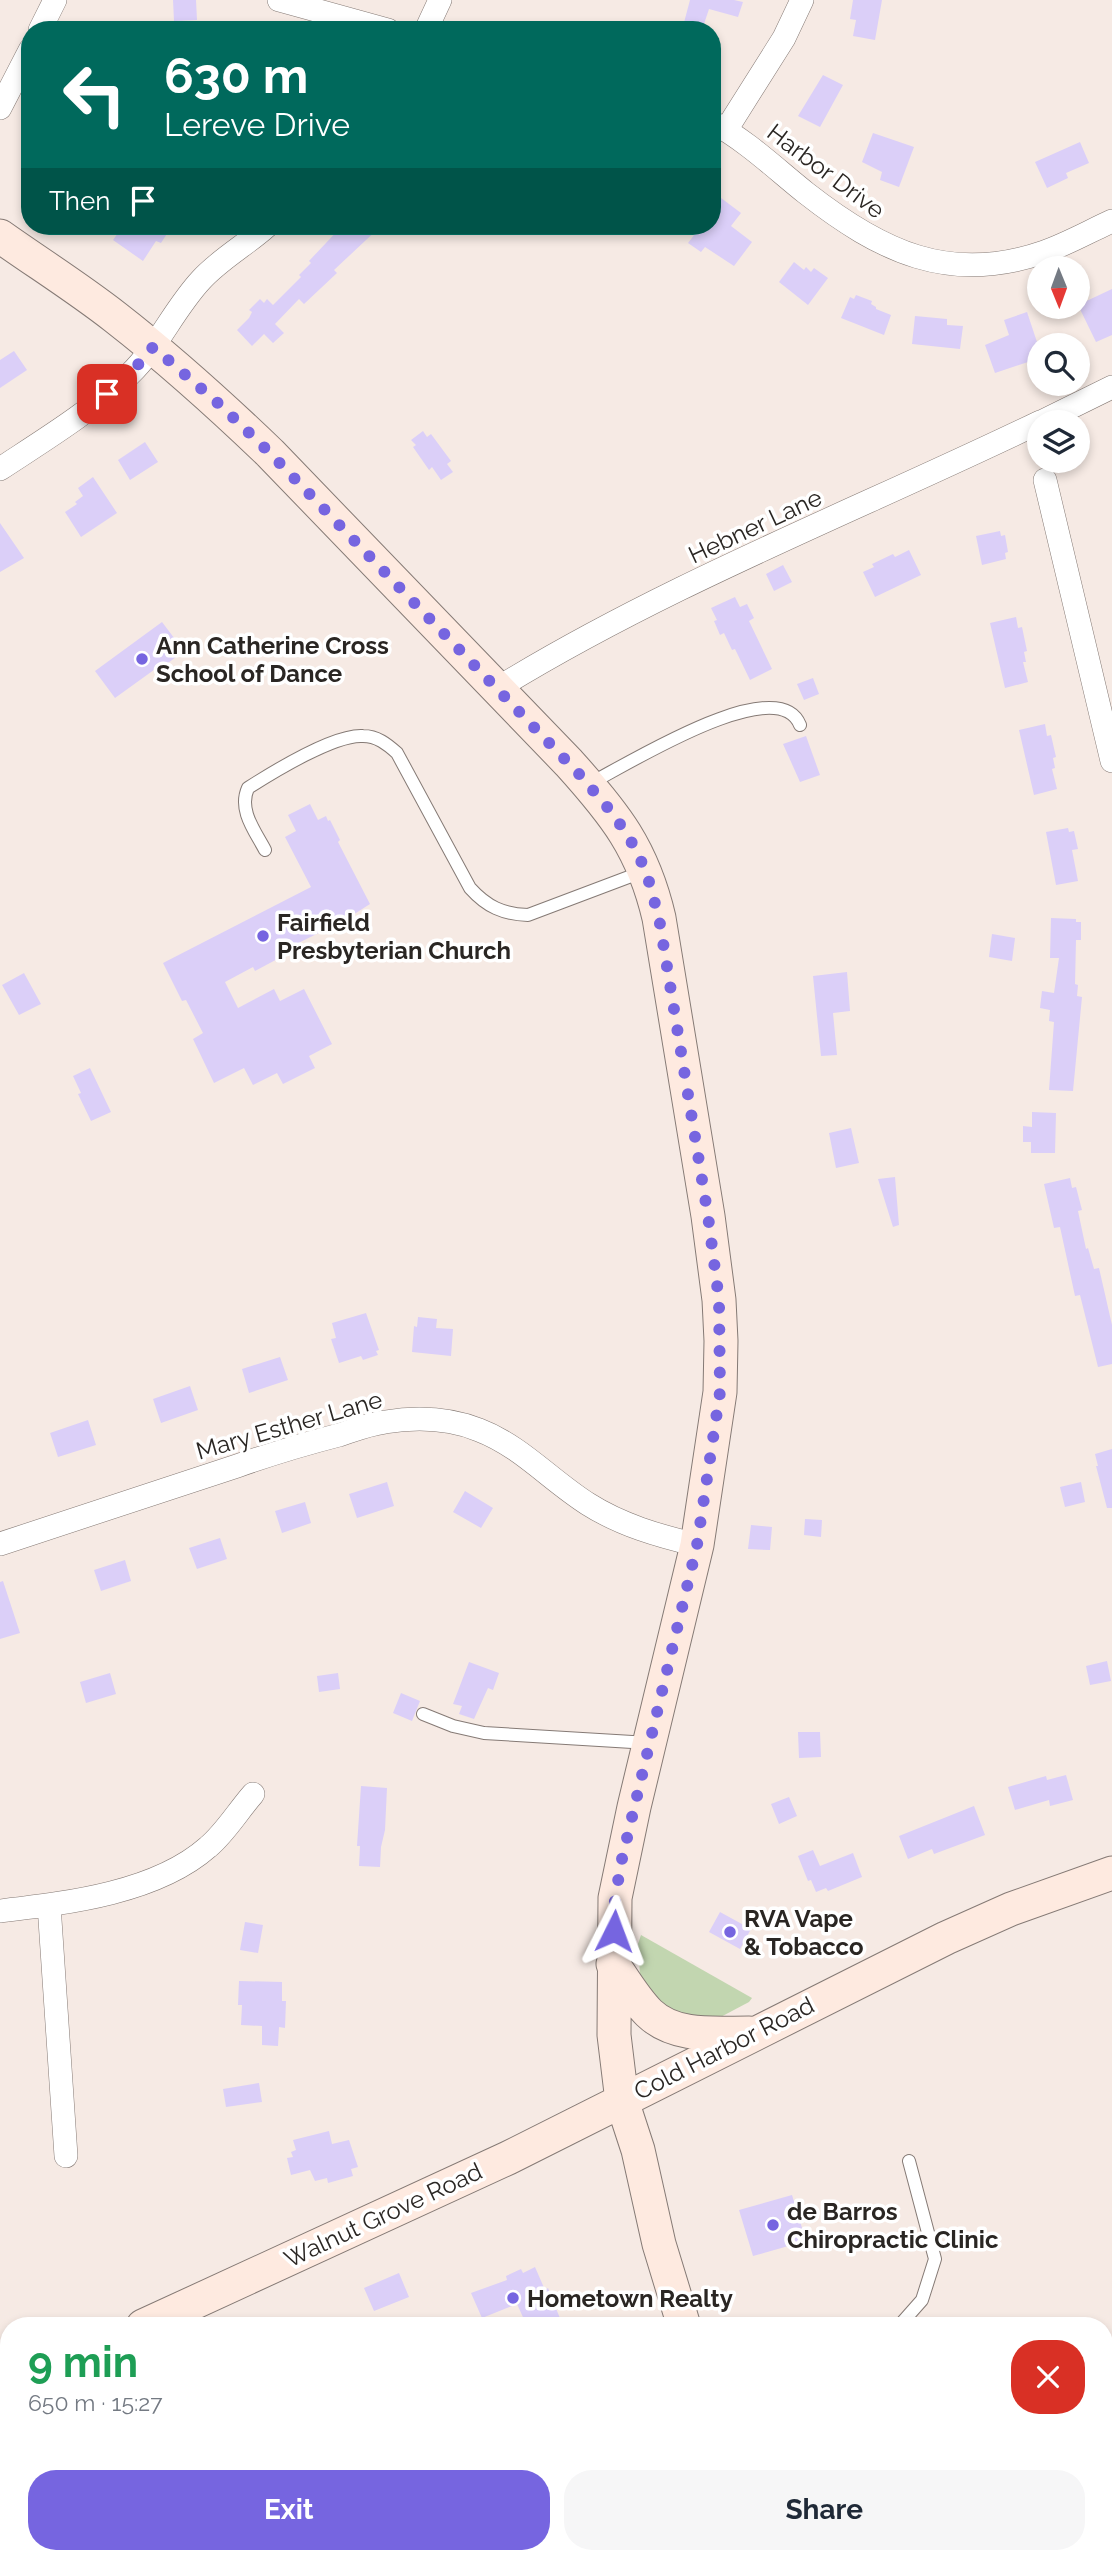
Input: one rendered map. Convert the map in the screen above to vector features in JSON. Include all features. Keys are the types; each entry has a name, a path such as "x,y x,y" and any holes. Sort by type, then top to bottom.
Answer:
{"main road":[{"name":"Cold Harbor Road","path":"0,236 153,347 270,453 498,688 588,785 614,815 646,871 659,918 708,1216 719,1300 720,1392 697,1545 615,1898 614,2035 622,2101 946,1938 1011,1909 1112,1873"},
{"path":"613,1964 648,2012 668,2026 698,2032 753,2033"},
{"path":"622,2101 638,2150 659,2244 681,2317"},
{"name":"Walnut Grove Road","path":"163,2317 508,2158 622,2101"}],"street":[{"path":"44,21 55,0"},
{"path":"279,0 355,21"},
{"path":"430,21 440,0"},
{"path":"721,123 785,38 802,0"},
{"path":"0,108 21,67"},
{"name":"Harbor Drive","path":"721,128 868,238 890,249 919,258 955,265 986,265 1016,260 1045,252 1112,221"},
{"path":"0,469 107,394 131,373 200,281 220,261 255,235"},
{"name":"Hebner Lane","path":"1065,410 1112,387"},
{"name":"Hebner Lane","path":"498,688 567,646 635,610 1027,428"},
{"path":"1045,480 1112,761"},
{"name":"Mary Esther Lane","path":"0,1544 278,1452 382,1422 415,1419 443,1420 489,1434 525,1455 589,1505 621,1522 662,1537 697,1545"},
{"path":"0,1911 49,1905 133,1887 178,1869 209,1847 253,1794"},
{"path":"49,1905 66,2156"}],"lane":[{"path":"588,785 694,730 743,710 784,708 794,714 800,725"},
{"path":"265,850 243,807 243,797 248,788 314,751 348,737 363,735 376,738 397,753 470,888 495,910 511,915 528,915 646,871"},
{"path":"423,1714 453,1726 484,1733 649,1743"},
{"path":"907,2317 922,2300 934,2259 909,2161"}],"green space":[{"path":"641,1935 752,1998 715,2020 690,2022 656,2005 640,1976 638,1944"}],"building":[{"path":"173,0 196,0 197,20 174,21"},
{"path":"690,0 743,2 738,17 709,9 705,21 684,21"},
{"path":"853,0 882,0 875,40 853,36 856,20 850,19"},
{"path":"823,75 843,85 820,127 798,116"},
{"path":"873,133 914,147 899,187 880,180 882,172 862,162"},
{"path":"1080,142 1089,163 1066,173 1068,178 1047,188 1035,162"},
{"path":"721,198 741,213 731,226 752,242 734,266 705,247 701,252 688,243 694,235 721,235"},
{"path":"117,235 166,235 161,243 156,241 143,261 113,240"},
{"path":"334,235 371,235 334,270 337,273 304,304 299,299 275,324 284,333 273,343 264,334 252,346 237,330 249,318 252,312 249,310 260,299 264,303 267,299 273,305 301,277 299,275 311,263 309,261"},
{"path":"794,262 804,270 806,267 811,272 814,268 828,278 808,305 779,282"},
{"path":"1112,289 1112,335 1096,342 1085,319 1090,319 1090,299"},
{"path":"856,295 872,301 871,304 876,309 891,315 884,335 841,318 850,297 854,299"},
{"path":"1027,312 1027,319 1034,333 1027,333 1027,362 995,373 985,345 1009,335 1004,320"},
{"path":"915,316 947,319 947,325 963,326 960,349 912,344"},
{"path":"14,351 27,370 0,388 0,360"},
{"path":"423,431 427,437 431,434 451,461 447,464 453,472 441,480 432,467 429,470 413,447 416,445 411,440"},
{"path":"145,442 158,462 130,480 118,460"},
{"path":"93,477 117,513 81,537 65,512 83,496 78,488"},
{"path":"0,523 24,558 0,572"},
{"path":"1000,531 1001,536 1005,535 1008,552 1005,553 1006,559 982,565 976,536"},
{"path":"909,550 921,575 875,597 863,572 874,567 872,564"},
{"path":"783,565 792,582 774,591 766,574"},
{"path":"735,597 740,607 747,604 754,618 749,621 772,669 750,680 735,649 732,650 724,633 720,635 711,608"},
{"path":"1016,617 1018,628 1022,627 1027,651 1024,652 1026,662 1023,662 1028,682 1005,688 990,623"},
{"name":"Ann Catherine Cross School of Dance","path":"162,622 184,651 115,698 95,671"},
{"path":"813,678 819,694 804,700 797,684"},
{"path":"1045,724 1047,736 1051,735 1056,757 1053,758 1055,768 1052,769 1057,789 1034,795 1019,730"},
{"path":"806,736 820,775 800,782 783,744"},
{"name":"Fairfield Presbyterian Church","path":"310,804 318,820 326,816 328,821 330,820 340,840 338,842 370,904 345,920 280,952 283,956 255,971 253,967 225,982 238,1008 274,989 280,1001 304,989 332,1044 309,1056 315,1068 283,1084 277,1073 253,1085 244,1068 214,1083 193,1039 203,1033 186,1000 182,1001 163,963 311,887 285,837 296,831 288,815"},
{"path":"1068,828 1069,832 1074,831 1078,849 1072,850 1078,881 1056,885 1046,832"},
{"path":"1051,918 1076,919 1076,922 1081,922 1081,940 1076,940 1075,984 1078,985 1077,996 1082,997 1073,1091 1049,1090 1054,1022 1049,1021 1050,1010 1040,1008 1042,991 1054,993 1059,958 1050,958"},
{"path":"992,934 1015,938 1012,961 989,957"},
{"path":"847,972 850,1011 833,1013 837,1055 821,1056 813,976"},
{"path":"24,973 41,1004 19,1015 2,985"},
{"path":"90,1068 111,1112 91,1121 73,1076"},
{"path":"1032,1112 1056,1113 1055,1153 1031,1153 1031,1142 1023,1142 1023,1126 1032,1127"},
{"path":"851,1128 859,1163 836,1168 829,1133"},
{"path":"895,1177 899,1225 893,1227 878,1179"},
{"path":"1070,1178 1072,1188 1076,1187 1082,1210 1078,1211 1086,1249 1088,1248 1094,1269 1099,1268 1112,1325 1112,1364 1098,1367 1080,1295 1075,1296 1060,1227 1054,1228 1044,1184"},
{"path":"366,1313 379,1350 376,1351 378,1355 363,1360 361,1356 339,1363 331,1339 336,1338 332,1323"},
{"path":"418,1317 437,1319 436,1328 453,1329 451,1356 412,1352 414,1326 417,1327"},
{"path":"280,1357 288,1380 249,1393 242,1369"},
{"path":"190,1386 198,1410 161,1423 153,1399"},
{"path":"88,1420 96,1445 58,1457 50,1433"},
{"path":"1112,1449 1112,1508 1107,1508 1095,1454"},
{"path":"387,1482 394,1506 357,1518 349,1494"},
{"path":"1081,1482 1085,1502 1065,1507 1060,1487"},
{"path":"465,1491 493,1508 481,1528 453,1512"},
{"path":"305,1502 311,1523 282,1533 275,1511"},
{"path":"805,1519 822,1520 821,1537 804,1535"},
{"path":"751,1525 772,1527 770,1550 748,1549"},
{"path":"220,1538 227,1559 197,1569 189,1548"},
{"path":"125,1560 131,1581 101,1591 94,1570"},
{"path":"3,1581 20,1633 0,1639 0,1582"},
{"path":"1107,1661 1111,1681 1090,1685 1086,1666"},
{"path":"469,1662 499,1673 493,1690 488,1688 474,1719 459,1714 462,1706 453,1704"},
{"path":"110,1673 116,1694 86,1703 80,1682"},
{"path":"338,1673 340,1689 319,1692 317,1676"},
{"path":"401,1693 420,1701 412,1721 393,1713"},
{"path":"798,1732 820,1732 821,1757 799,1758"},
{"path":"1066,1775 1073,1800 1050,1806 1049,1800 1015,1810 1008,1787 1046,1776 1047,1780"},
{"path":"361,1786 387,1788 380,1867 359,1866 360,1846 357,1846"},
{"path":"789,1797 797,1816 779,1824 771,1804"},
{"path":"974,1806 985,1835 934,1854 932,1849 908,1859 899,1836"},
{"path":"813,1850 820,1866 853,1853 862,1877 828,1891 826,1888 816,1892 811,1880 808,1881 798,1856"},
{"path":"720,1912 751,1929 740,1949 709,1932"},
{"path":"245,1922 263,1925 258,1953 240,1950"},
{"path":"239,1981 282,1982 282,2001 286,2001 285,2028 279,2027 278,2046 262,2045 262,2026 241,2025"},
{"path":"259,2083 262,2102 226,2107 223,2089"},
{"path":"329,2131 332,2144 349,2140 358,2167 351,2169 353,2176 328,2183 327,2178 315,2181 310,2170 291,2175 287,2158 293,2157 291,2152 296,2150 293,2140"},
{"name":"de Barros Chiropractic Clinic","path":"792,2195 806,2241 753,2256 739,2210"},
{"name":"Hometown Realty","path":"535,2267 545,2290 548,2288 559,2317 523,2317 517,2304 482,2317 471,2293 507,2280 506,2276 521,2269 523,2273"},
{"path":"399,2273 409,2297 374,2311 364,2288"}],"place":[{"name":"Ann Catherine Cross School of Dance","path":"142,659"},
{"name":"Fairfield Presbyterian Church","path":"263,936"},
{"name":"RVA Vape & Tobacco","path":"730,1932"},
{"name":"de Barros Chiropractic Clinic","path":"773,2225"},
{"name":"Hometown Realty","path":"513,2298"}],"route":[{"path":"107,394 131,373 153,347 219,404 321,505 579,774 614,815 646,871 659,918 708,1216 719,1300 720,1392 697,1545 622,1859 615,1898 614,1931"}]}
